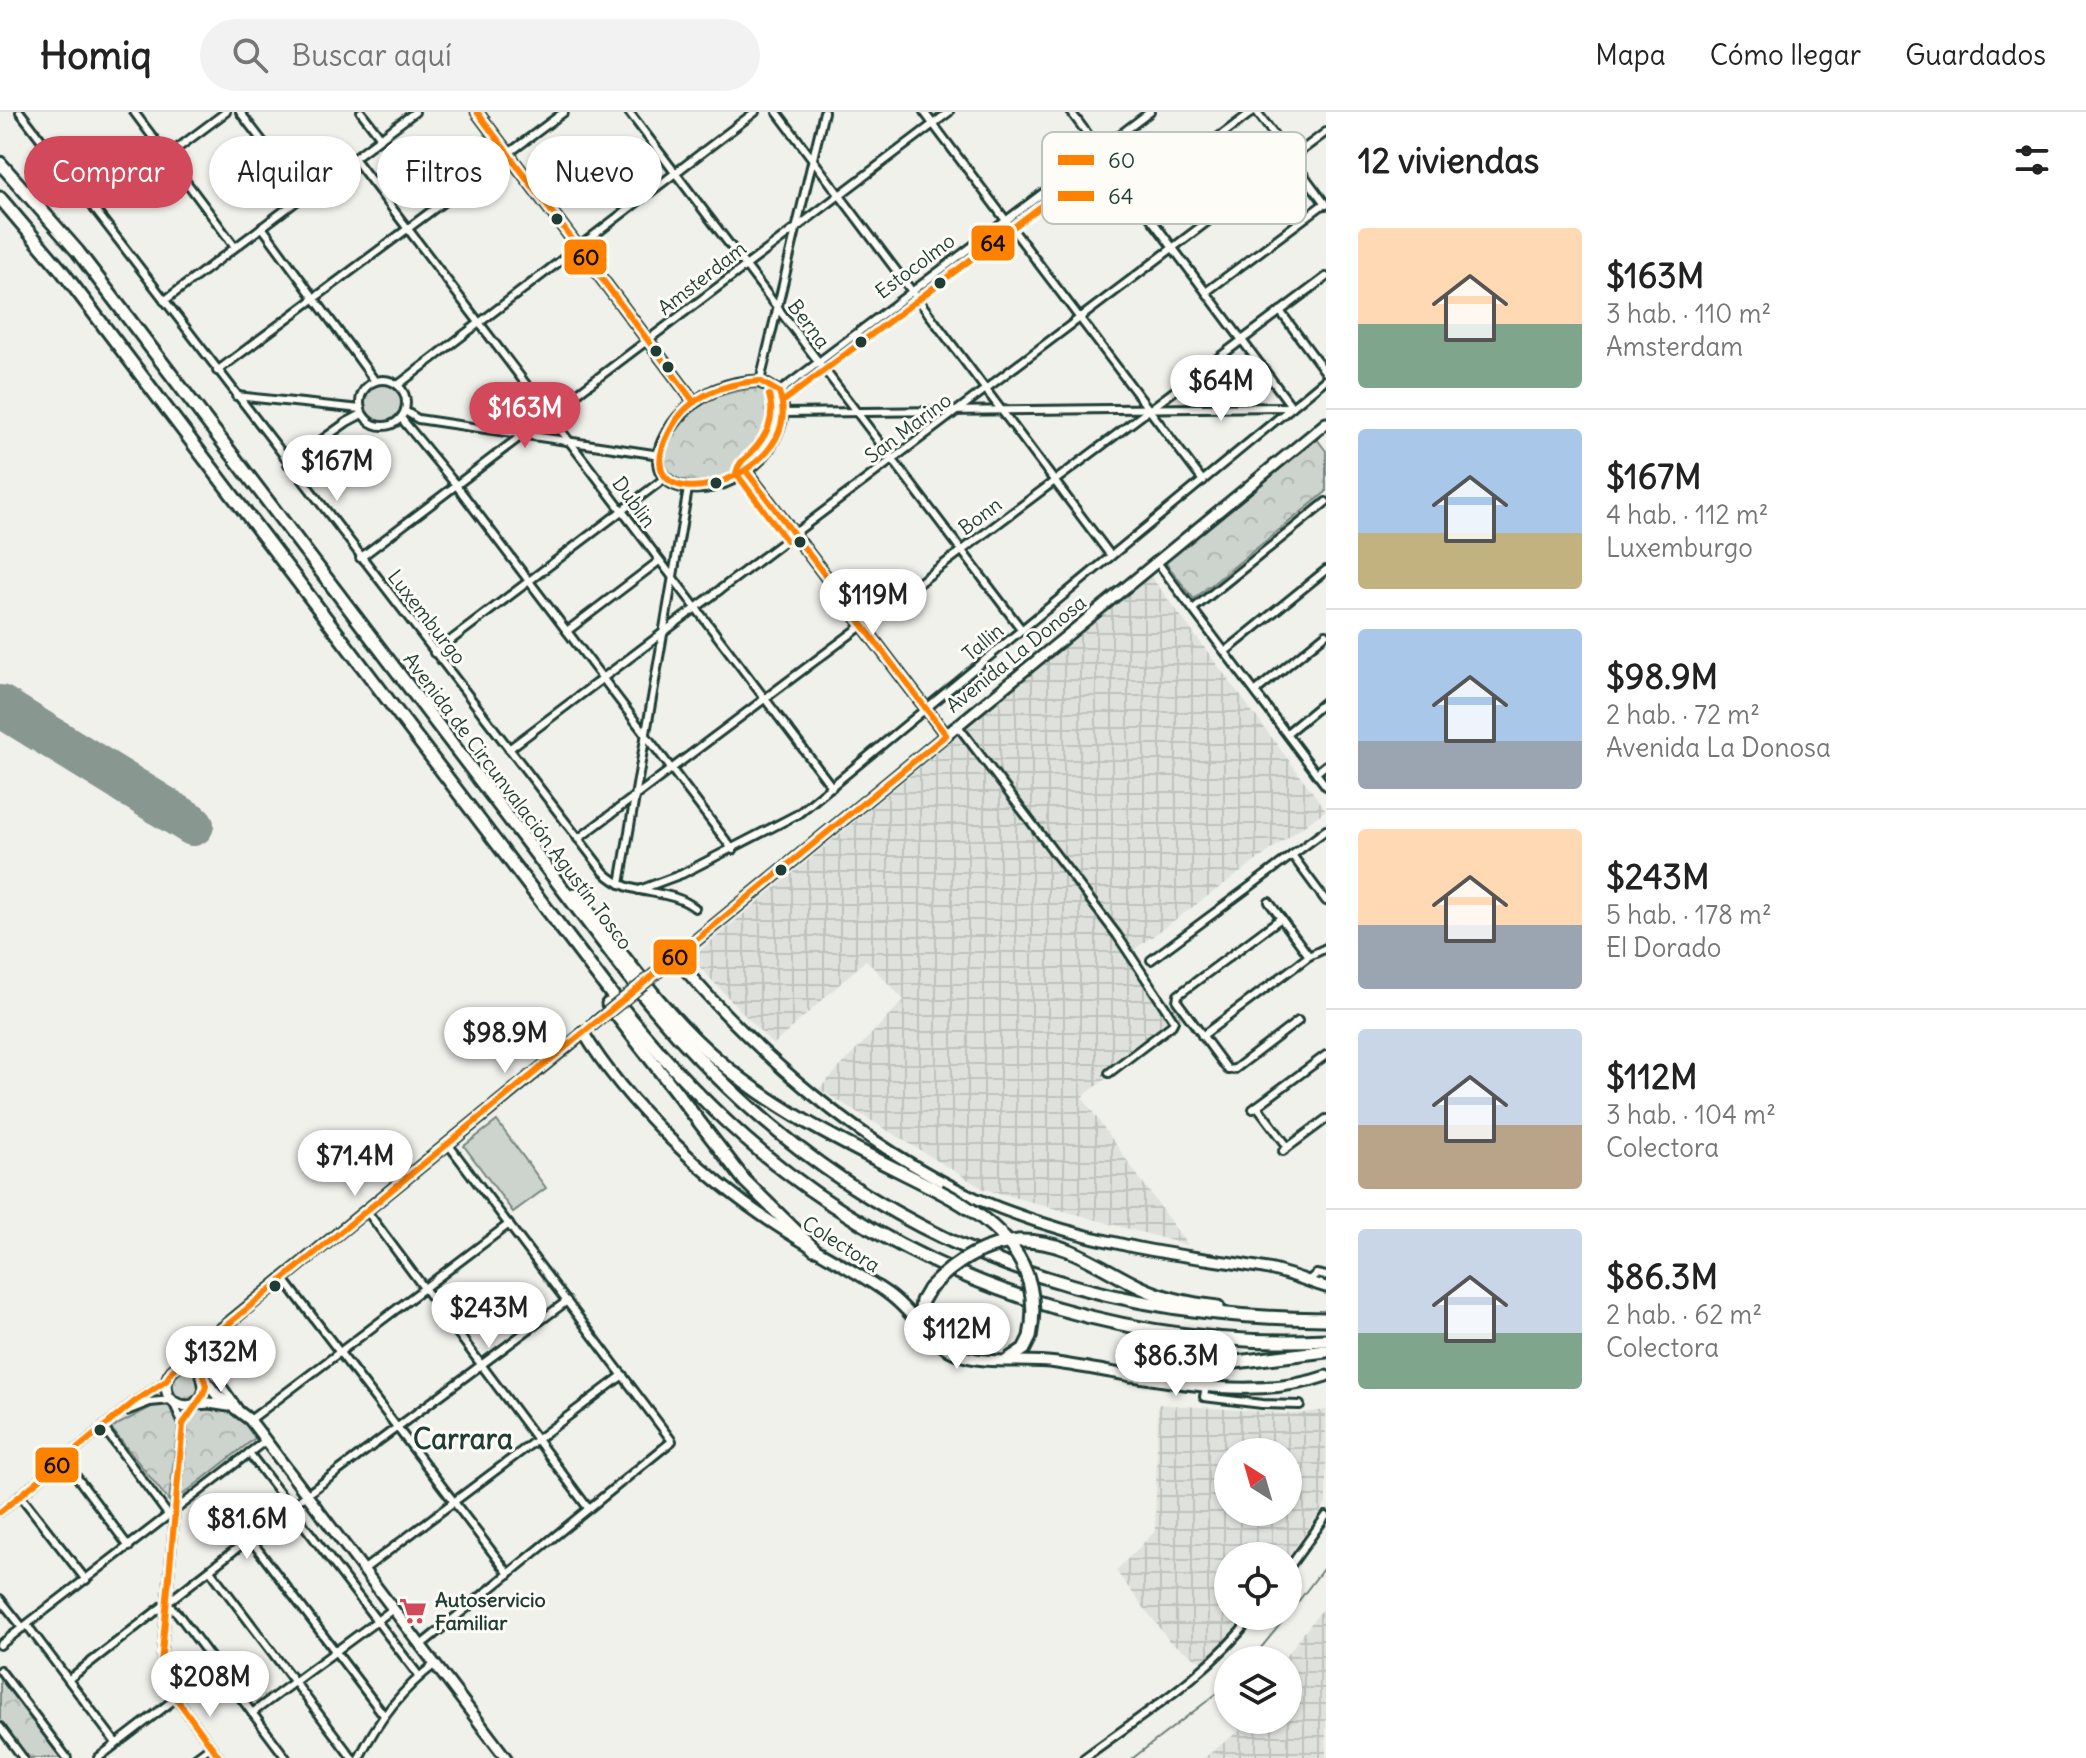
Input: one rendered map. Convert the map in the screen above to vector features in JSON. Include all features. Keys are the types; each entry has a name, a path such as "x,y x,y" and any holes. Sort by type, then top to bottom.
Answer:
{"highway":[{"name":"Avenida de Circunvalación Agustín Tosco","path":"0,163 78,252 622,969 679,1038 726,1087 772,1128 846,1183 891,1211 969,1250 1040,1276 1094,1293 1219,1315 1326,1316"},
{"path":"0,198 62,271 622,1008 692,1089 742,1136 786,1172 876,1231 930,1260 990,1286 1098,1320 1209,1338 1326,1340"},
{"path":"460,755 496,792 644,982 700,1044 747,1083 793,1115 938,1191 989,1222 1017,1254 1032,1295 1030,1337 1024,1349 1009,1359"},
{"path":"517,872 579,964 735,1170 763,1202 814,1249"},
{"path":"919,1324 922,1301 929,1289 954,1266 971,1255 1000,1244 1019,1241 1040,1241 1067,1248 1136,1285 1181,1302 1326,1316"},
{"path":"1130,1375 1326,1351"}],"main road":[{"path":"477,112 495,136"},
{"path":"510,155 694,402"},
{"path":"760,381 779,392 783,413 772,443 746,471 711,488 688,489 676,486 665,478 660,455 666,434 694,402 734,383 760,381"},
{"name":"Avenida La Donosa","path":"166,1381 169,1374 283,1278 1323,426"},
{"path":"746,471 946,735"},
{"path":"675,958 714,1002 792,1076 878,1143 976,1198 1036,1222 1124,1245 1269,1270 1326,1287"},
{"name":"Colectora","path":"587,1029 613,1076 640,1107 716,1180 814,1249 887,1293 937,1342 955,1353 1058,1363 1206,1386 1282,1385 1326,1376"},
{"path":"921,1167 938,1191"},
{"path":"210,1339 199,1361 216,1394 250,1420 266,1440 506,1758"},
{"path":"179,1367 190,1366 205,1373"},
{"path":"194,1404 205,1392 205,1373"},
{"path":"166,1381 166,1391 172,1401"},
{"name":"Avenida La Donosa","path":"172,1401 183,1406 209,1403 236,1409"}],"street":[{"name":"Luxemburgo","path":"20,112 604,872 636,891 679,897 695,908"},
{"path":"25,119 34,112"},
{"path":"134,112 151,136"},
{"path":"193,136 226,112"},
{"path":"240,112 258,136"},
{"path":"361,112 379,136"},
{"path":"384,136 415,112"},
{"path":"510,153 564,112"},
{"name":"Berna","path":"629,112 1022,630"},
{"path":"398,385 755,112"},
{"path":"777,112 1111,556"},
{"path":"760,381 824,112"},
{"path":"924,112 1203,481"},
{"name":"Amsterdam","path":"360,558 949,112"},
{"path":"1071,112 1086,132"},
{"name":"Estocolmo","path":"1123,132 1150,112"},
{"path":"1228,132 1255,112 1271,132"},
{"name":"San Marino","path":"1306,147 1326,132"},
{"name":"Dublin","path":"361,167 832,787"},
{"path":"1306,178 1325,204 1306,218"},
{"path":"193,192 235,247"},
{"name":"Estocolmo","path":"779,392 1042,193"},
{"path":"164,301 288,208"},
{"path":"217,371 436,208"},
{"path":"1155,224 1292,407"},
{"name":"San Marino","path":"509,749 1204,224"},
{"path":"1206,292 1298,224"},
{"path":"262,227 375,381"},
{"name":"Bonn","path":"578,839 1280,311 1325,281"},
{"path":"1280,311 1326,376"},
{"name":"Tallin","path":"636,891 733,850 798,814 1326,376"},
{"path":"236,396 251,395 362,412 373,424 382,427 392,425 403,414 405,394 390,381 375,381 362,395 362,412"},
{"path":"783,413 1292,407"},
{"path":"288,464 362,412"},
{"path":"403,414 418,419 660,455"},
{"path":"403,414 733,850"},
{"path":"1323,426 1326,438"},
{"path":"434,653 665,478"},
{"path":"620,884 688,489"},
{"path":"1193,609 1326,502"},
{"path":"567,631 659,561"},
{"path":"1157,562 1326,786"},
{"path":"1226,651 1326,570"},
{"path":"1256,691 1326,634"},
{"path":"1287,733 1326,701"},
{"path":"958,726 1117,935 1174,1021 1109,1073"},
{"path":"1316,773 1326,765"},
{"path":"1151,960 1326,830"},
{"path":"1292,855 1325,897"},
{"path":"1269,902 1309,956"},
{"path":"1281,918 1178,995 1178,1005 1226,1068 1232,1070 1298,1021"},
{"path":"1202,1036 1309,956 1326,948"},
{"path":"1326,1055 1255,1108 1285,1149 1326,1119"},
{"path":"421,1645 672,1441 448,1144"},
{"path":"366,1210 588,1508"},
{"path":"250,1420 509,1224"},
{"path":"1308,1281 1316,1274 1326,1276"},
{"path":"283,1278 509,1574"},
{"path":"69,1679 307,1494 567,1301"},
{"path":"363,1570 623,1375"},
{"name":"Avenida La Donosa","path":"0,1512 103,1427 166,1381"},
{"path":"1282,1385 1283,1405"},
{"path":"1206,1386 1204,1397 1300,1405"},
{"path":"172,1401 183,1424"},
{"name":"Avenida La Donosa","path":"117,1416 150,1402 172,1401"},
{"path":"194,1404 183,1424 171,1514 162,1671 175,1699 220,1758"},
{"path":"103,1427 171,1514"},
{"path":"0,1645 266,1440"},
{"path":"249,1453 419,1676"},
{"path":"64,1460 129,1547"},
{"path":"20,1495 86,1580"},
{"path":"1302,1549 1326,1516"},
{"path":"250,1539 383,1714"},
{"path":"210,1570 352,1758"},
{"path":"0,1599 69,1679 116,1743"},
{"path":"167,1603 282,1757"},
{"path":"252,1713 393,1609"},
{"path":"1084,1758 1208,1666 1225,1652 1242,1630"},
{"path":"359,1758 383,1714 419,1676 435,1664"},
{"path":"0,1670 67,1758"},
{"path":"98,1758 175,1699"},
{"path":"0,1727 23,1758"},
{"path":"195,1758 211,1746"}],"shaded area":[{"path":"1150,575 1326,810 1135,949 1147,972 1183,1020 1082,1097 1187,1245 984,1189 819,1089 904,1000 866,960 773,1045 691,958"},
{"path":"1158,1404 1296,1414 1326,1410 1326,1504 1299,1542 1214,1542 1214,1630 1233,1630 1219,1646 1214,1646 1214,1650 1202,1662 1170,1642 1116,1571 1155,1531"},
{"path":"1326,1604 1326,1758 1204,1758 1235,1734 1302,1734 1302,1646 1294,1646"}],"green space":[{"path":"383,384 397,389 402,403 397,417 383,422 369,417 364,403 369,389"},
{"path":"755,388 769,394 776,403 778,414 775,426 761,449 743,467 715,481 694,485 674,479 664,462 665,452 682,422 710,400"},
{"path":"1317,439 1326,451 1326,492 1194,599 1165,562"},
{"path":"497,1121 546,1188 513,1212 464,1146"},
{"path":"185,1371 196,1375 200,1386 196,1397 185,1401 174,1397 170,1386 174,1375"},
{"path":"161,1402 172,1408 178,1423 169,1501 111,1428"},
{"path":"209,1405 237,1414 259,1435 181,1496 189,1417 195,1409"},
{"path":"0,1675 66,1758 24,1758 0,1724"}],"waterway":[{"path":"1302,1597 1326,1565"},
{"path":"1262,1646 1276,1630"},
{"path":"1133,1758 1214,1696"}],"runway":[{"path":"0,706 193,825"}],"transit line":[{"name":"60","path":"477,112 694,402"},
{"name":"64","path":"785,400 1042,206"},
{"name":"60","path":"760,381 779,392 781,424 767,451 742,472 713,484 686,486 666,478 661,457 675,422 683,412 712,392 736,384 760,381"},
{"name":"64","path":"769,395 769,426 736,473 786,540"},
{"name":"60","path":"746,471 946,735"},
{"name":"60","path":"220,1758 168,1687 161,1664 183,1424 206,1386 199,1361 210,1339 946,735"},
{"name":"60","path":"0,1512 134,1402 166,1381 172,1371 206,1342"}],"place":[{"name":"Autoservicio Familiar","path":"413,1611"}],"district":[{"name":"Carrara","path":"463,1439"}]}
